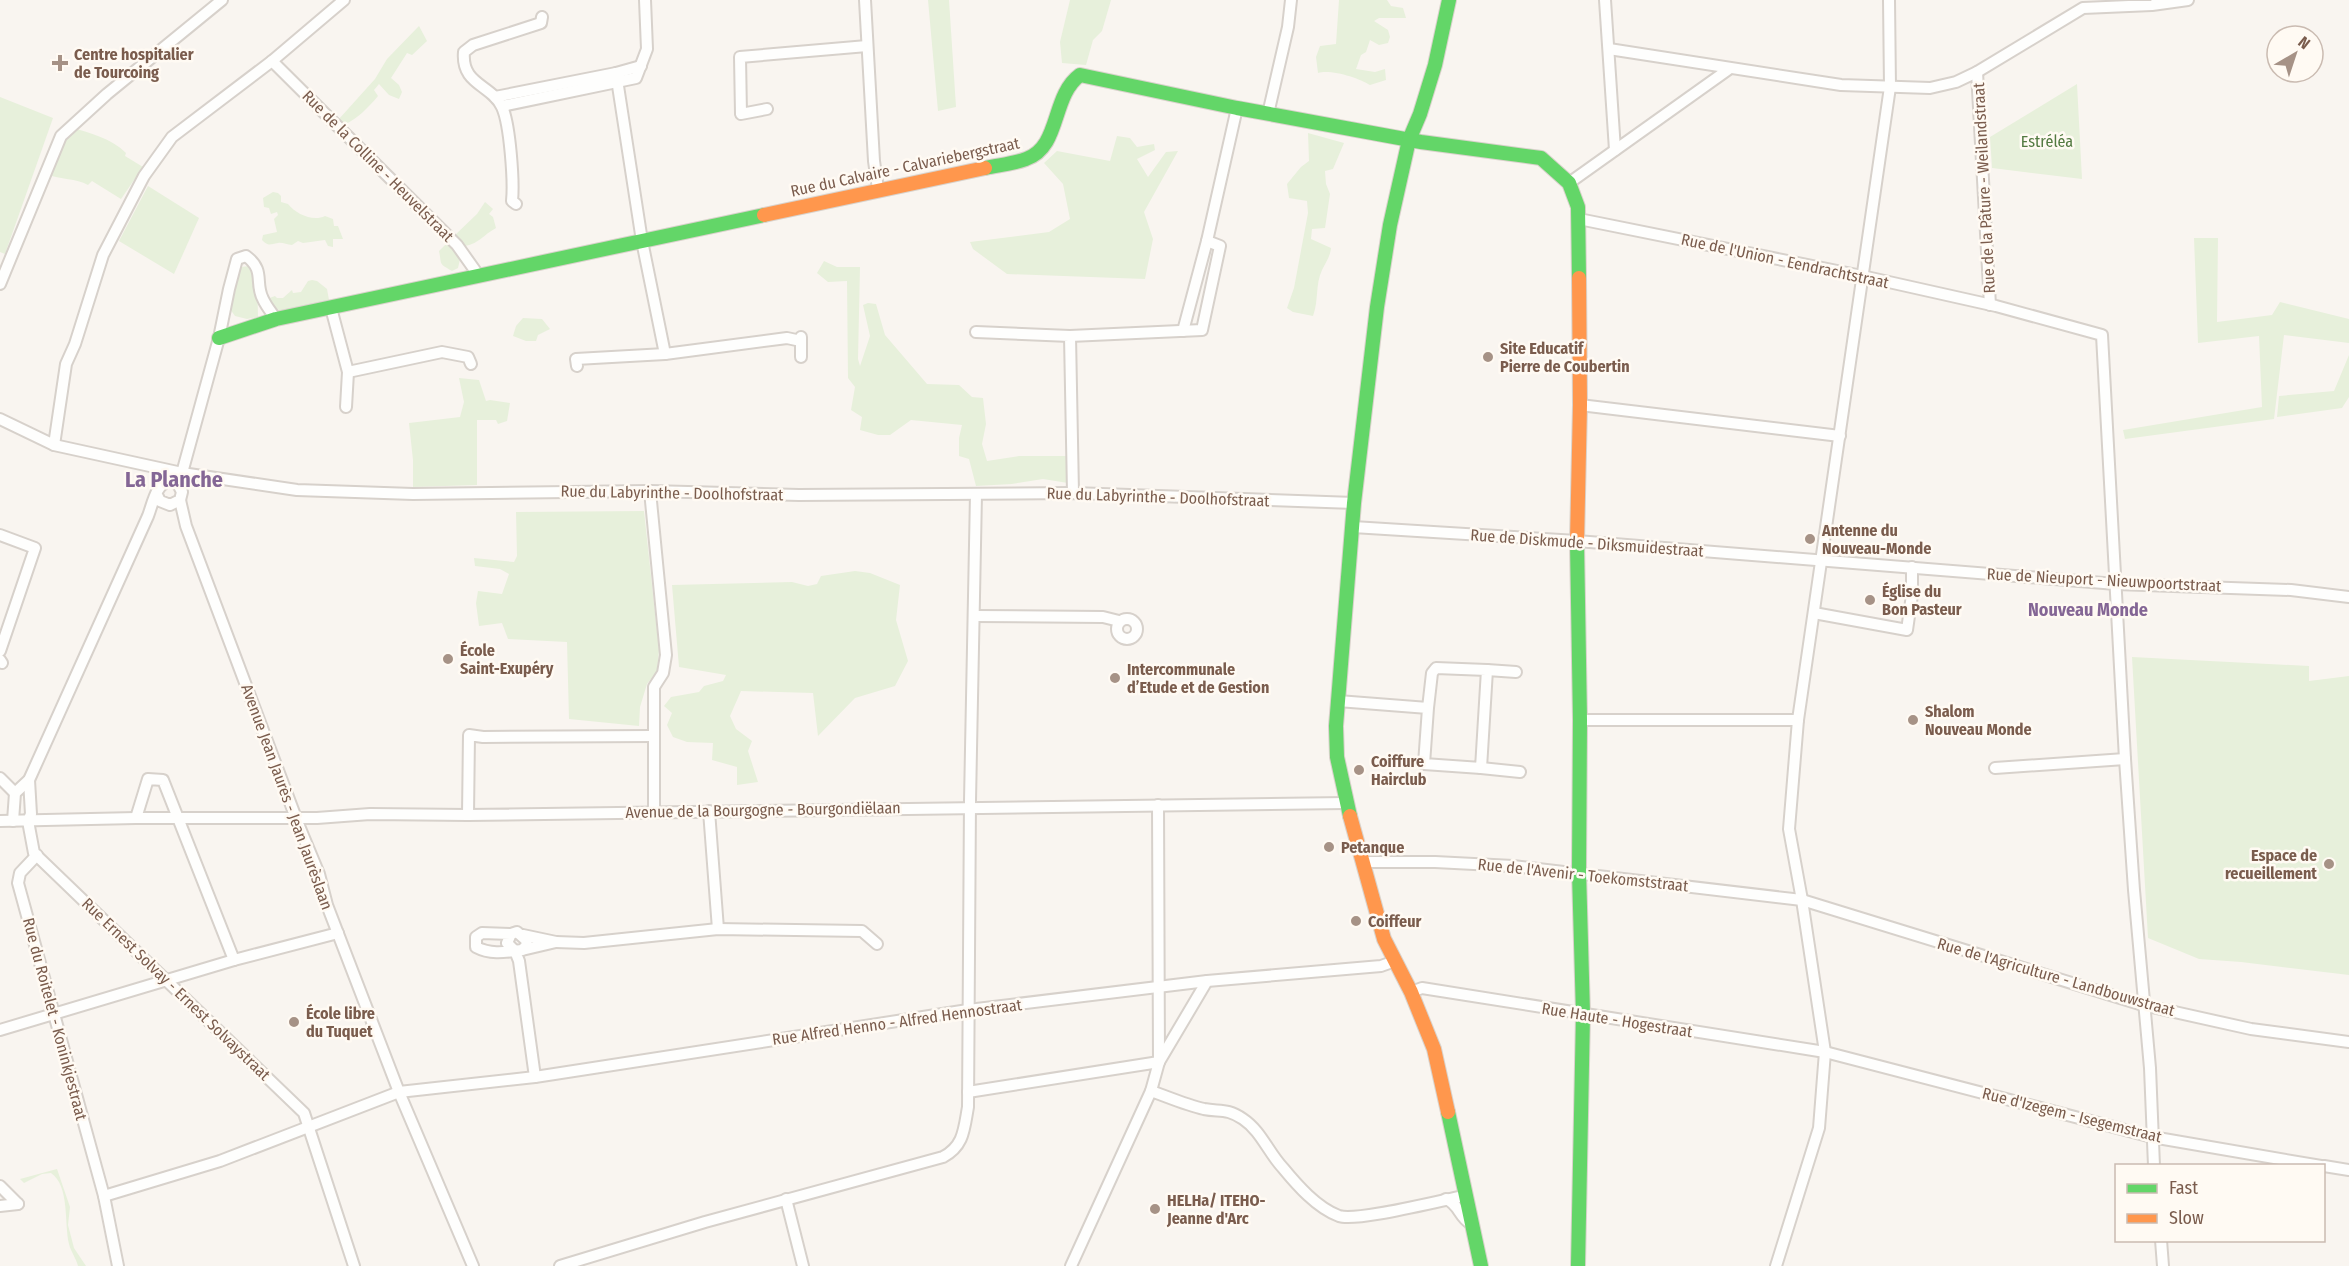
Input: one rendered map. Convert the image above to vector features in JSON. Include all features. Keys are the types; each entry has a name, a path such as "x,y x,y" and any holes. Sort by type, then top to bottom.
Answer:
{"street":[{"path":"0,284 61,136 107,93 222,0"},
{"path":"54,445 66,364 75,344 103,255 144,176 172,137 272,61 344,0"},
{"path":"498,102 616,79 636,78 647,49 645,0"},
{"path":"865,0 878,189"},
{"path":"1268,114 1288,27 1291,0"},
{"path":"1449,0 1435,65 1420,114 1409,140 1390,225 1377,307 1354,503 1338,701 1337,757 1346,803 1384,939 1411,992 1434,1049 1481,1266"},
{"path":"1605,0 1615,150"},
{"path":"1776,1266 1819,1128 1825,1052 1789,829 1798,720 1890,87 1889,0"},
{"path":"1609,49 1841,85 1940,87 1977,72 2082,4 2152,5 2188,0"},
{"path":"516,204 512,201 514,183 498,102 466,71 463,62 464,52 473,45 541,23 542,17"},
{"path":"767,109 741,114 740,57 867,46"},
{"name":"Rue de la Colline - Heuvelstraat","path":"272,61 457,245 479,276"},
{"path":"1578,1266 1583,1014 1579,872 1580,720 1577,541 1580,405 1579,219 1578,207 1569,183 1729,69"},
{"name":"Rue de la Pâture - Weilandstraat","path":"1977,72 1990,305"},
{"name":"Rue du Calvaire - Calvariebergstraat","path":"219,338 276,319 878,189 1028,159 1041,151 1051,134 1069,84 1080,75 1237,108 1409,140 1541,158 1569,183"},
{"path":"616,79 642,241 665,354"},
{"path":"1183,331 1208,241 1237,108"},
{"name":"Rue de l'Union - Eendrachtstraat","path":"1579,219 1862,276 1990,305 2102,335 2116,584"},
{"path":"976,332 1070,336 1202,330 1221,246 1208,241"},
{"path":"13,821 15,793 29,780 160,484 179,474 219,338 237,260 246,256 255,262 259,272 261,297 276,319"},
{"path":"331,308 348,372 346,407"},
{"path":"1070,336 1072,493"},
{"path":"577,366 576,359 665,354 787,338 801,338 801,357"},
{"path":"348,372 442,352 468,357 471,364"},
{"path":"1580,405 1840,436"},
{"name":"Rue du Labyrinthe - Doolhofstraat","path":"0,419 54,445 179,474 297,490 413,494 650,491 799,495 1072,493 1354,503"},
{"name":"Avenue Jean Jaurès - Jean Jaurèslaan","path":"179,474 180,500 186,526 319,874 327,905 399,1092 473,1266"},
{"path":"650,491 666,655 663,673 654,687 654,812"},
{"path":"560,1266 786,1199 943,1157 954,1151 960,1142 964,1129 968,1092 970,807 976,494"},
{"path":"157,495 160,501 167,505 174,505 180,500"},
{"name":"Rue de Diskmude - Diksmuidestraat","path":"1353,527 1577,541 1822,561"},
{"path":"0,535 35,548 0,651"},
{"name":"Rue de Nieuport - Nieuwpoortstraat","path":"1822,561 2116,584 2291,590 2349,597"},
{"path":"1814,613 1907,630 1912,595 1912,567"},
{"path":"2116,584 2125,759 2143,1005 2150,1068 2154,1164"},
{"path":"974,616 1103,617 1119,621"},
{"path":"1516,672 1436,668 1432,673 1424,764 1520,772"},
{"path":"1481,768 1487,670"},
{"path":"1338,701 1428,708"},
{"path":"1580,720 1798,720"},
{"path":"468,815 469,735 483,737 653,736"},
{"path":"1995,768 2125,759"},
{"path":"0,778 15,793"},
{"path":"136,818 148,779 163,780 234,960"},
{"path":"29,780 31,814 28,821 32,847 37,855"},
{"name":"Avenue de la Bourgogne - Bourgondiëlaan","path":"0,821 370,814 468,815 1346,803"},
{"path":"1158,805 1160,1062"},
{"path":"709,811 718,929"},
{"name":"Rue Ernest Solvay - Ernest Solvaystraat","path":"37,855 304,1113 354,1266"},
{"name":"Rue du Roitelet - Koninkjestraat","path":"37,855 20,873 18,883 104,1196 118,1266"},
{"name":"Rue de l'Avenir - Toekomststraat","path":"1363,862 1446,862 1579,872 1802,900"},
{"name":"Rue de l'Agriculture - Landbouwstraat","path":"1802,900 2143,1005 2251,1029 2349,1042"},
{"path":"556,942 518,950 487,953 476,947 476,937 482,933 517,934 556,942 584,943 718,929 862,931 877,944"},
{"path":"0,1030 234,960 338,933"},
{"path":"517,934 507,943 518,950"},
{"path":"517,934 527,945 518,950"},
{"path":"518,950 535,1077"},
{"name":"Rue Alfred Henno - Alfred Hennostraat","path":"104,1196 220,1161 399,1092 535,1077 968,1010 1207,981 1381,966 1395,961"},
{"path":"1071,1266 1151,1091 1160,1062 1207,981"},
{"name":"Rue Haute - Hogestraat","path":"1411,992 1422,988 1825,1052"},
{"name":"Rue d'Izegem - Isegemstraat","path":"1825,1052 2152,1137 2310,1164"},
{"path":"968,1092 1160,1062"},
{"path":"1151,1091 1204,1109 1230,1111 1246,1120 1258,1132 1281,1167 1295,1182 1337,1215 1347,1218 1369,1215 1465,1196"},
{"name":"Rue d'Izegem - Isegemstraat","path":"2325,1166 2349,1170"},
{"path":"0,1186 18,1204 0,1206"},
{"path":"786,1199 803,1266"},
{"path":"1446,1199 1458,1206 1463,1220 1470,1223"},
{"path":"2161,1242 2163,1266"}],"green space":[{"path":"928,0 949,0 956,107 938,111"},
{"path":"1070,0 1111,0 1102,31 1093,40 1086,65 1062,63 1060,42"},
{"path":"1339,0 1387,0 1391,6 1403,8 1406,18 1379,18 1374,21 1388,30 1390,37 1388,43 1379,45 1370,40 1356,69 1375,72 1385,69 1386,80 1370,85 1345,75 1330,72 1318,73 1316,57 1320,46 1336,44"},
{"path":"419,26 427,41 412,55 407,53 391,78 399,85 402,92 399,99 389,95 379,84 374,90 378,96 367,109 344,125 339,119 375,79 387,59"},
{"name":"Estréléa","path":"2077,84 2082,179 1992,168 1990,137"},
{"path":"0,97 53,118 5,254 0,252"},
{"path":"70,127 114,143 126,153 125,156 143,167 121,199 92,181 88,185 46,174"},
{"path":"1308,133 1344,143 1333,169 1325,171 1330,194 1325,228 1312,229 1311,239 1331,248 1320,276 1313,316 1293,312 1287,308 1294,288 1308,213 1307,201 1289,198 1287,184 1309,161"},
{"path":"1117,136 1130,138 1137,147 1154,144 1155,150 1137,159 1148,177 1166,152 1178,151 1144,212 1153,239 1145,279 1007,274 973,249 970,242 1049,232 1070,219 1063,184 1044,163 1057,151 1110,161"},
{"path":"148,186 199,218 174,274 119,241"},
{"path":"273,192 281,196 281,202 305,216 320,218 325,216 333,219 334,226 338,226 343,239 333,239 333,247 328,246 325,240 303,243 298,241 292,245 266,244 262,240 263,235 277,232 274,219 278,215 277,212 271,214 269,208 264,207 263,198"},
{"path":"485,202 493,209 489,214 493,217 496,228 478,241 465,246 454,236 477,214"},
{"path":"2194,238 2218,238 2217,322 2272,315 2280,302 2349,319 2349,343 2284,335 2274,419 2125,439 2123,430 2262,407 2259,336 2198,343"},
{"path":"446,244 461,255 458,268 452,271 441,261 439,251"},
{"path":"824,261 837,267 860,267 858,359 860,366 870,336 863,305 876,304 885,335 927,384 959,385 972,397 983,398 986,424 982,444 987,461 1019,456 1066,456 1068,483 1043,479 976,486 969,459 959,456 962,425 911,420 890,435 878,435 860,430 862,417 851,410 855,387 848,378 847,281 828,282 817,273"},
{"path":"248,266 257,273 258,317 247,319 235,316 230,309 239,271 242,267"},
{"path":"312,280 327,289 329,300 282,311 273,308 267,299 275,296 283,298 292,290 293,293 301,292 308,281"},
{"path":"523,318 542,319 550,329 538,335 536,341 526,341 513,336 516,326"},
{"path":"2349,355 2349,397 2342,408 2277,417 2279,396 2334,391"},
{"path":"459,378 479,380 486,401 510,403 507,421 498,424 496,420 477,420 477,485 413,487 409,423 460,417 464,402"},
{"path":"644,511 659,650 657,671 647,684 640,707 639,726 569,719 567,642 508,639 502,623 479,626 476,603 478,591 502,594 509,574 500,569 475,566 474,558 514,562 517,556 516,512"},
{"path":"855,571 870,573 900,585 896,620 908,661 895,686 855,698 818,736 813,693 741,691 730,716 736,729 752,741 748,751 758,782 737,785 737,767 712,760 713,743 687,742 673,737 667,725 672,713 664,706 671,697 699,692 704,686 723,681 726,675 679,667 672,585 792,582 808,586 817,584 821,576"},
{"path":"2132,657 2309,666 2309,681 2349,676 2349,975 2199,959 2148,938"},
{"path":"57,1169 70,1207 68,1225 74,1248 86,1266 78,1266 70,1247 64,1196 57,1179 51,1173 42,1174 24,1183 20,1179"}],"traffic: fast":[{"path":"1350,816 1337,757 1336,726 1354,503 1377,307 1390,225 1409,140 1420,114 1435,65 1449,0"},
{"path":"985,168 1021,161 1037,153 1051,133 1064,95 1080,75 1237,108 1421,142 1541,158 1569,183 1578,207 1579,278"},
{"path":"219,338 276,319 764,215"},
{"path":"1577,542 1580,720 1579,872 1583,1014 1578,1266"},
{"path":"1448,1112 1481,1266"}],"traffic: slow":[{"path":"764,215 985,168"},
{"path":"1577,542 1580,405 1579,278"},
{"path":"1350,816 1384,939 1411,992 1434,1049 1448,1112"}],"place":[{"name":"Centre hospitalier de Tourcoing","path":"60,63"},
{"name":"Site Educatif Pierre de Coubertin","path":"1488,357"},
{"name":"Antenne du Nouveau-Monde","path":"1810,539"},
{"name":"Église du Bon Pasteur","path":"1870,600"},
{"name":"École Saint-Exupéry","path":"448,659"},
{"name":"Intercommunale d’Etude et de Gestion","path":"1115,678"},
{"name":"Shalom Nouveau Monde","path":"1913,720"},
{"name":"Coiffure Hairclub","path":"1359,770"},
{"name":"Petanque","path":"1329,847"},
{"name":"Espace de recueillement","path":"2329,864"},
{"name":"Coiffeur","path":"1356,921"},
{"name":"École libre du Tuquet","path":"294,1022"},
{"name":"HELHa/ ITEHO- Jeanne d'Arc","path":"1155,1209"}],"district":[{"name":"La Planche","path":"174,479"},
{"name":"Nouveau Monde","path":"2088,610"}]}
